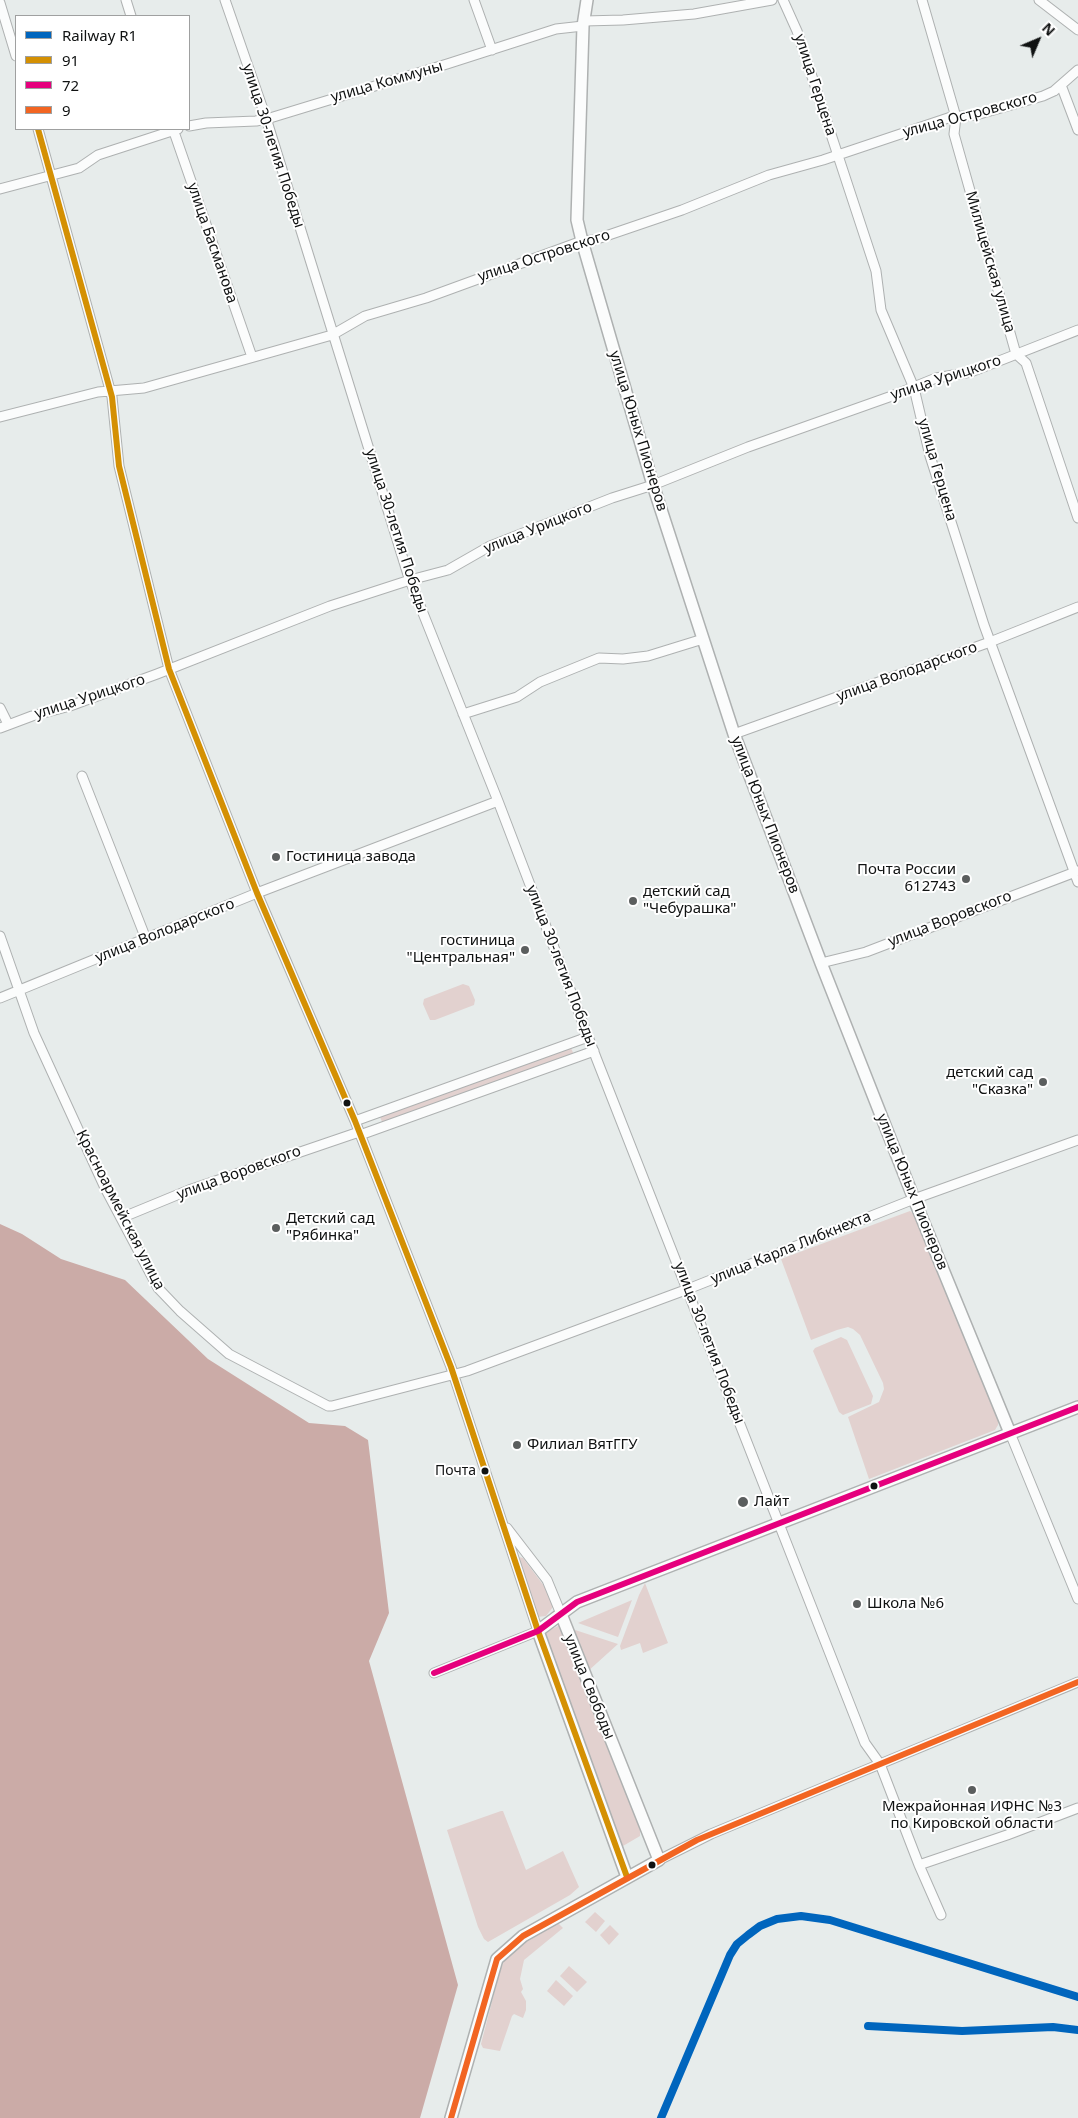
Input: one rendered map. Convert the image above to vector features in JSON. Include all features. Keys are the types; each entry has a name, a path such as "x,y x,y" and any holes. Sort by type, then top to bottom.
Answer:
{"main road":[{"name":"улица Юных Пионеров","path":"587,0 584,23 577,220 653,485 734,734 821,963 914,1199 1010,1433"},
{"path":"538,1630 578,1602 1078,1407"},
{"name":"улица Свободы","path":"561,1614 659,1860"},
{"name":"улица Свободы","path":"538,1630 627,1877"},
{"path":"451,2118 497,1959 522,1936 659,1860"}],"street":[{"path":"126,0 132,15"},
{"name":"улица 30-летия Победы","path":"225,0 266,118 332,335 410,580 865,1743 880,1764 919,1865 941,1915"},
{"path":"474,0 492,50"},
{"name":"улица Коммуны","path":"190,126 206,122 256,121 556,29 584,23 694,14 772,0"},
{"name":"улица Герцена","path":"784,0 797,31 823,116 838,155 876,271 881,310 914,388 930,456 990,642 1076,872 1078,882"},
{"name":"Милицейская улица","path":"922,0 956,117 954,134 1016,354 1026,362 1078,518"},
{"path":"1039,0 1078,30"},
{"path":"0,3 15,53"},
{"name":"улица Островского","path":"0,417 110,390 144,388 332,335 365,316 426,298 582,241 594,240 682,210 769,175 956,117 976,115 1043,96 1051,93 1078,70"},
{"path":"1061,85 1078,130"},
{"name":"улица Свободы","path":"38,130 52,174 110,390 119,466 169,669 256,893 355,1121 454,1375 538,1630"},
{"path":"0,189 79,168 98,155 172,130"},
{"name":"улица Басманова","path":"175,130 252,357"},
{"name":"улица Урицкого","path":"4,726 70,706 312,612 410,580 448,570 490,546 612,498 653,485 748,447 914,388 936,378 971,372 1078,330"},
{"name":"улица Володарского","path":"734,734 990,642 1078,607"},
{"path":"463,714 517,697 540,682 600,658 623,659 648,656 703,639"},
{"path":"0,708 4,726"},
{"path":"82,776 146,939"},
{"name":"улица Володарского","path":"0,998 256,893 498,801"},
{"name":"улица Воровского","path":"821,963 866,952 1076,872"},
{"name":"Красноармейская улица","path":"0,936 34,1033 105,1188 158,1288 205,1334 235,1358 332,1406"},
{"path":"355,1121 588,1037"},
{"name":"улица Воровского","path":"121,1218 189,1190 360,1134 594,1051"},
{"name":"улица Карла Либкнехта","path":"332,1406 454,1375 688,1289 914,1199 1078,1140"},
{"name":"улица Юных Пионеров","path":"1010,1433 1078,1599"},
{"name":"улица Свободы","path":"504,1524 548,1580 561,1614"},
{"path":"434,1673 538,1630"},
{"path":"659,1860 711,1834 1078,1682"},
{"path":"919,1865 1078,1808"}],"shaded area":[{"path":"463,984 469,986 475,1000 474,1005 435,1020 430,1020 423,1004 424,999"},
{"path":"571,1048 574,1055 383,1124 380,1117"},
{"path":"910,1211 916,1216 998,1419 998,1425 995,1430 869,1479 848,1417 879,1402 884,1389 883,1383 860,1335 853,1329 848,1327 811,1340 781,1259"},
{"path":"0,1224 22,1234 61,1259 125,1280 208,1359 309,1423 345,1426 368,1440 389,1613 369,1661 458,1985 420,2118 0,2118"},
{"path":"841,1337 847,1340 873,1396 871,1404 843,1415 839,1412 813,1351 815,1348"},
{"path":"519,1557 523,1558 544,1586 553,1607 546,1616 537,1617"},
{"path":"645,1583 668,1643 643,1653 640,1643 621,1650 620,1646"},
{"path":"632,1600 618,1637 578,1623"},
{"path":"561,1626 640,1826 640,1836 623,1846 620,1845 542,1634"},
{"path":"569,1628 618,1644 587,1672"},
{"path":"503,1811 526,1870 563,1851 579,1887 570,1895 488,1942 484,1939 478,1927 447,1830"},
{"path":"595,1912 605,1921 596,1932 585,1922"},
{"path":"558,1923 563,1928 524,1960 520,1979 523,1989 521,1992 526,2001 526,2010 523,2018 514,2014 512,2016 500,2051 483,2048 481,2044 500,1971 505,1959 520,1943"},
{"path":"610,1925 619,1934 609,1945 600,1935"},
{"path":"569,1966 587,1982 577,1992 560,1976"},
{"path":"556,1980 573,1996 564,2006 547,1991"}],"rail line":[{"name":"R1","path":"661,2118 730,1955 737,1944 748,1935 760,1926 777,1919 801,1916 830,1920 1078,1997"},
{"name":"R1","path":"868,2026 962,2031 1053,2027 1078,2030"}],"transit line":[{"name":"91","path":"38,130 112,397 119,466 169,669 257,893 355,1121 451,1367 538,1631 627,1877"},
{"name":"72","path":"434,1673 538,1631 577,1602 1078,1407"},
{"name":"9","path":"451,2118 497,1959 523,1936 697,1840 1078,1682"}],"place":[{"name":"Гостиница завода","path":"276,857"},
{"name":"Почта России 612743","path":"966,879"},
{"name":"детский сад \"Чебурашка\"","path":"633,901"},
{"name":"гостиница \"Центральная\"","path":"525,950"},
{"name":"детский сад \"Сказка\"","path":"1043,1082"},
{"name":"Детский сад \"Рябинка\"","path":"276,1228"},
{"name":"Филиал ВятГГУ","path":"517,1445"},
{"name":"Почта","path":"485,1471"},
{"name":"Лайт","path":"743,1502"},
{"name":"Школа №6","path":"857,1604"},
{"name":"Межрайонная ИФНС №3 по Кировской области","path":"972,1790"}]}
